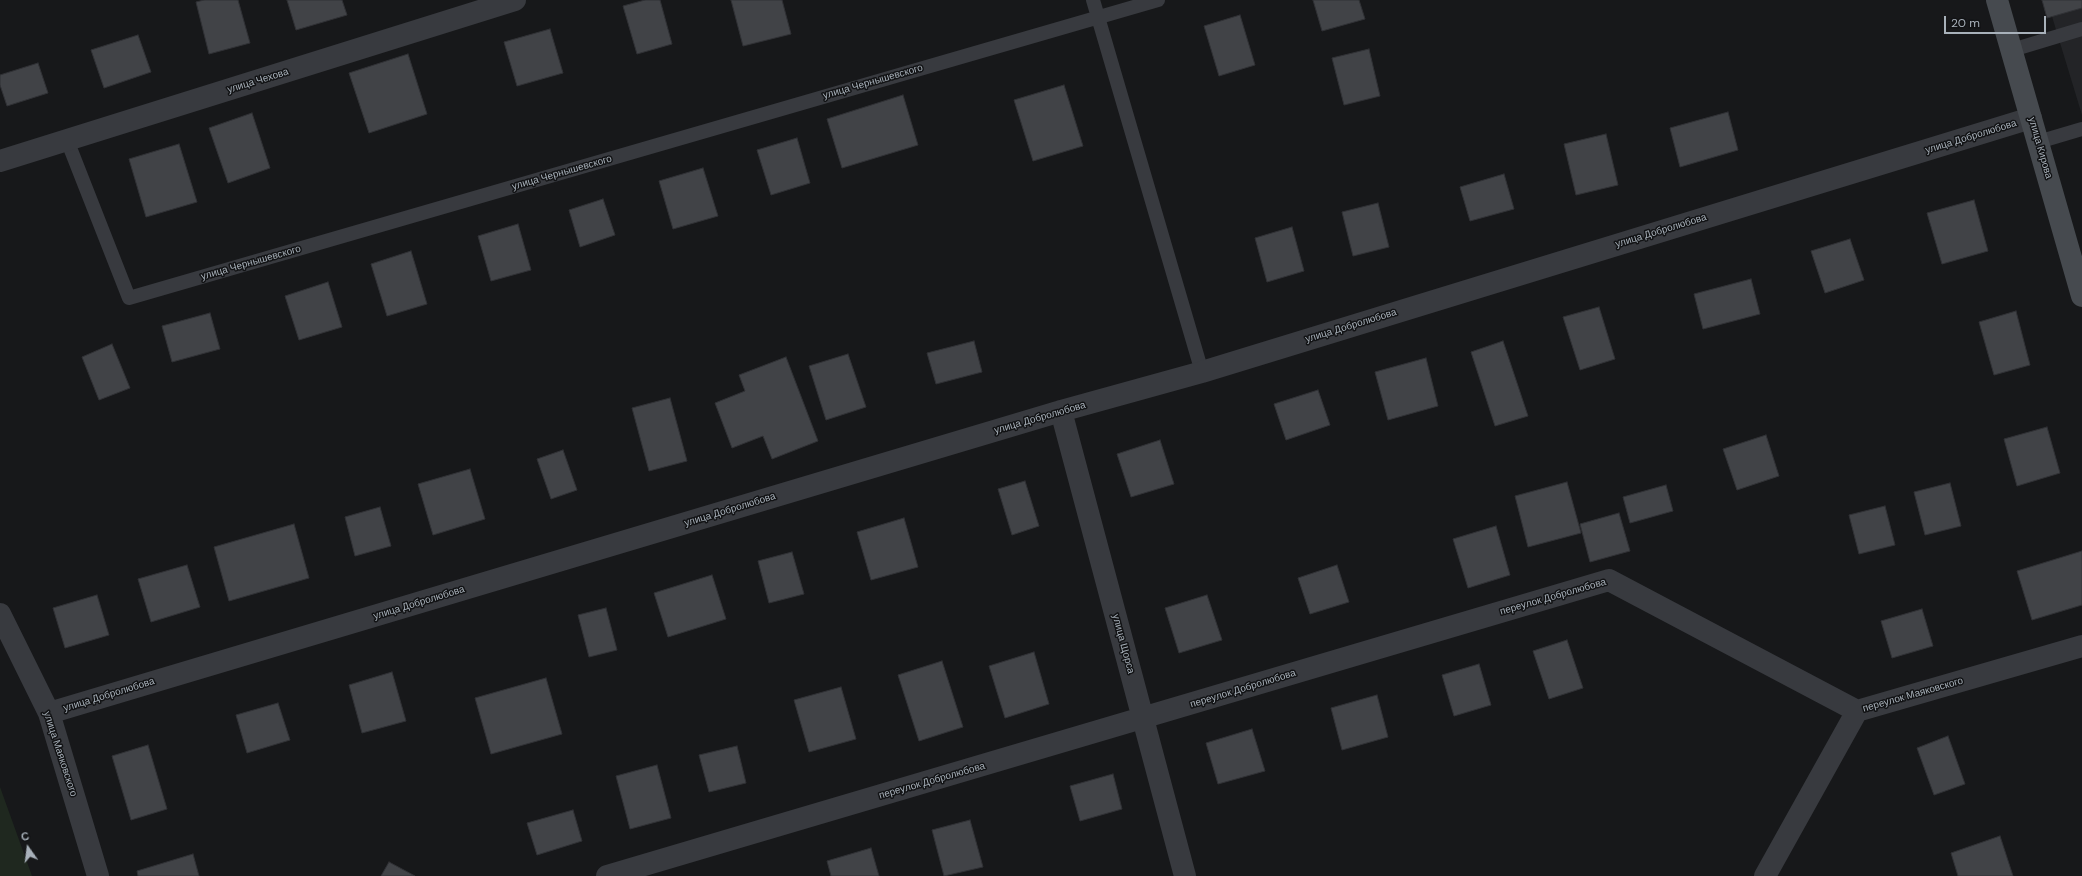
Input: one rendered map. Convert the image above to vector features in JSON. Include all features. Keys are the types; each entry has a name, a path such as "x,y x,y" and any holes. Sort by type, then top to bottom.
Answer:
{"main road":[{"name":"улица Кирова","path":"1997,0 2082,296"}],"street":[{"name":"улица Чехова","path":"0,161 515,0"},
{"name":"улица Добролюбова","path":"49,713 1061,411 1202,372 2031,118"},
{"name":"улица Щорса","path":"1061,411 1185,876"},
{"name":"переулок Добролюбова","path":"607,876 1143,719 1609,580 1857,711"},
{"name":"улица Маяковского","path":"0,614 49,713 98,876"},
{"name":"переулок Маяковского","path":"1765,876 1857,711 2082,646"}],"lane":[{"path":"1093,0 1202,372"},
{"name":"улица Чернышевского","path":"67,140 129,298 1158,0"},
{"path":"2012,50 2082,29"},
{"path":"2038,142 2082,129"}],"shaded area":[{"path":"2047,0 2082,0 2082,115"},
{"path":"0,787 32,876 0,876"}],"building":[{"path":"204,0 238,0 250,43 209,54 196,2"},
{"path":"287,0 342,0 347,15 296,30"},
{"path":"645,0 660,0 672,44 637,54 623,6"},
{"path":"731,0 782,0 791,34 743,46"},
{"path":"1313,0 1359,0 1365,19 1322,31"},
{"path":"2042,0 2082,0 2082,8 2047,18"},
{"path":"1240,15 1255,65 1219,76 1204,26"},
{"path":"550,29 563,73 517,86 504,42"},
{"path":"138,35 151,72 104,88 91,50"},
{"path":"1369,49 1380,96 1344,105 1332,58"},
{"path":"408,54 427,114 369,133 349,73"},
{"path":"38,63 48,93 7,106 0,85 0,75"},
{"path":"1064,85 1083,146 1033,161 1014,100"},
{"path":"903,95 918,145 842,168 827,119"},
{"path":"1728,112 1738,150 1680,167 1670,128"},
{"path":"252,113 270,168 228,183 209,128"},
{"path":"1606,134 1618,185 1576,195 1564,144"},
{"path":"797,138 810,183 771,195 757,150"},
{"path":"179,144 197,202 146,217 129,159"},
{"path":"703,168 718,216 673,229 659,181"},
{"path":"1504,174 1514,209 1470,221 1460,187"},
{"path":"603,199 615,235 580,247 569,210"},
{"path":"1974,200 1988,251 1942,264 1927,213"},
{"path":"1378,203 1389,247 1353,256 1342,212"},
{"path":"518,224 531,270 491,281 478,236"},
{"path":"1292,227 1304,271 1267,282 1255,238"},
{"path":"1850,239 1864,280 1825,293 1811,251"},
{"path":"411,251 427,304 387,316 371,264"},
{"path":"1751,279 1760,314 1703,329 1694,294"},
{"path":"328,282 342,327 299,340 285,296"},
{"path":"1599,307 1615,359 1580,370 1563,317"},
{"path":"2016,311 2030,365 1994,375 1979,322"},
{"path":"210,313 220,349 172,362 162,326"},
{"path":"974,341 982,372 936,384 927,353"},
{"path":"1503,341 1528,416 1495,426 1471,352"},
{"path":"112,344 130,388 99,400 82,357"},
{"path":"848,354 866,407 826,420 809,366"},
{"path":"786,357 818,441 772,459 763,436 732,448 715,403 745,391 739,375"},
{"path":"1426,358 1438,406 1388,420 1375,372"},
{"path":"1318,390 1330,425 1286,440 1274,404"},
{"path":"670,398 687,461 649,471 632,408"},
{"path":"2047,427 2060,473 2017,486 2004,439"},
{"path":"1766,435 1779,476 1737,490 1723,449"},
{"path":"1160,440 1174,484 1131,497 1117,454"},
{"path":"563,450 577,490 551,499 537,459"},
{"path":"470,469 485,519 433,535 418,484"},
{"path":"1025,481 1039,526 1012,535 998,489"},
{"path":"1567,482 1581,533 1528,547 1515,496"},
{"path":"1950,483 1961,526 1925,535 1914,492"},
{"path":"1666,485 1673,511 1630,523 1623,497"},
{"path":"1885,506 1895,545 1859,554 1849,515"},
{"path":"380,507 391,546 355,556 345,517"},
{"path":"1619,513 1630,551 1590,562 1580,524"},
{"path":"904,518 918,567 871,580 857,532"},
{"path":"294,524 309,578 229,601 214,547"},
{"path":"1496,526 1510,575 1468,588 1453,539"},
{"path":"2082,551 2082,605 2032,620 2017,571"},
{"path":"792,552 804,594 769,603 758,561"},
{"path":"187,565 200,607 151,622 138,579"},
{"path":"1337,565 1349,602 1310,614 1298,578"},
{"path":"712,575 726,619 668,637 654,593"},
{"path":"97,595 109,635 65,648 53,608"},
{"path":"1207,595 1222,640 1179,653 1165,608"},
{"path":"606,608 617,650 589,657 578,615"},
{"path":"1922,609 1933,646 1892,658 1881,621"},
{"path":"1567,640 1583,688 1549,699 1533,651"},
{"path":"1034,652 1049,704 1005,718 989,666"},
{"path":"942,661 963,727 919,741 898,675"},
{"path":"1479,664 1491,705 1454,716 1442,675"},
{"path":"392,672 406,721 362,733 349,685"},
{"path":"546,678 562,734 491,754 475,698"},
{"path":"841,687 856,739 809,752 794,700"},
{"path":"1377,695 1388,737 1342,750 1331,708"},
{"path":"278,703 290,740 247,753 236,715"},
{"path":"1252,729 1265,771 1218,784 1206,743"},
{"path":"1948,736 1965,784 1934,795 1917,748"},
{"path":"148,745 167,809 131,820 112,756"},
{"path":"737,746 746,783 709,792 699,755"},
{"path":"657,765 671,818 630,829 616,776"},
{"path":"1113,774 1122,809 1080,821 1070,786"},
{"path":"573,810 582,841 537,855 527,823"},
{"path":"970,820 983,867 944,876 932,830"},
{"path":"2000,836 2013,876 1958,876 1951,853"},
{"path":"871,848 879,876 831,876 827,861"},
{"path":"193,854 199,876 138,876 137,871"},
{"path":"389,862 415,876 381,876"}]}
